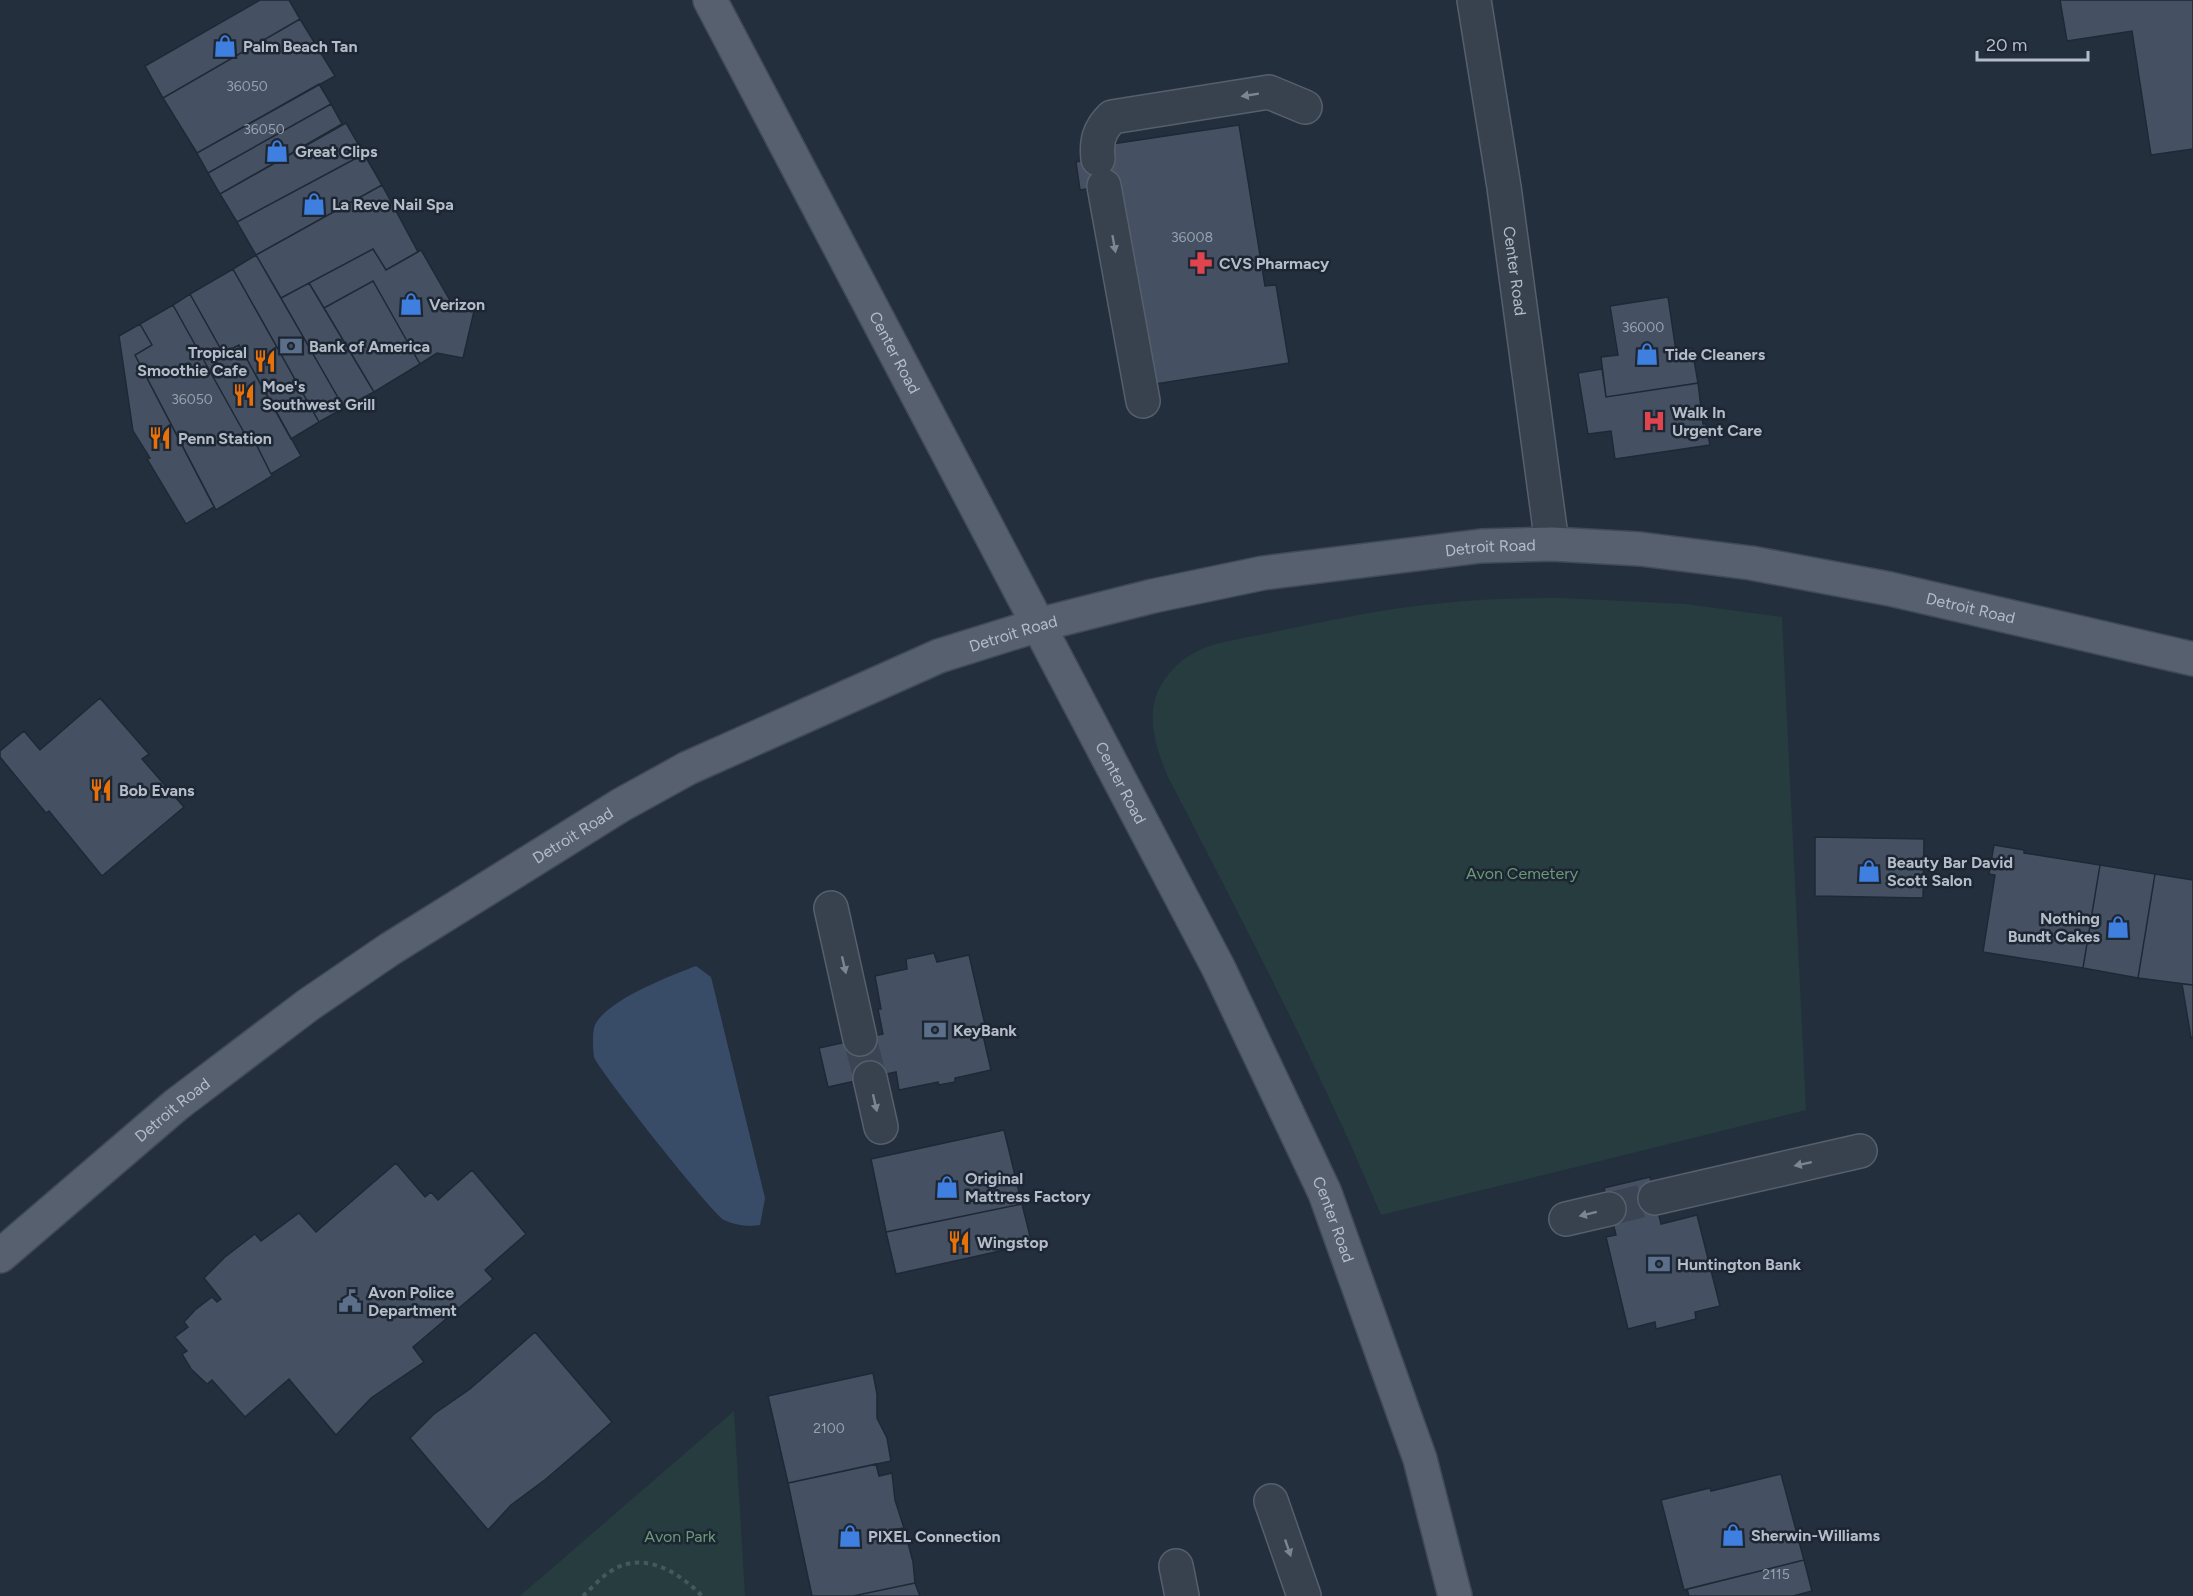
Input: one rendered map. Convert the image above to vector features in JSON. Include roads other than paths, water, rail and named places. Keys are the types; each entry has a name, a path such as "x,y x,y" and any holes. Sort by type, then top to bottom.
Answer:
{"main road":[{"name":"Center Road","path":"710,0 1219,969 1324,1193 1420,1458 1455,1596"},
{"name":"Detroit Road","path":"0,1256 176,1105 299,1012 390,949 621,805 688,768 939,656 1038,625 1153,596 1263,573 1481,546 1552,544 1640,549 1751,563 1890,589 2193,659"}],"street":[{"name":"Center Road","path":"1474,0 1504,187 1552,544"},
{"path":"1143,401 1096,146 1098,135 1112,117 1269,92 1305,107"},
{"path":"831,908 860,1039"},
{"path":"870,1078 881,1127"},
{"path":"1655,1198 1860,1151"},
{"path":"1566,1219 1609,1209"},
{"path":"1271,1501 1304,1596"}],"water":[{"path":"696,966 711,977 765,1198 760,1225 747,1226 732,1223 724,1220 715,1212 656,1140 594,1057 595,1025 612,1007 640,990"}],"tunnel":[{"path":"860,1039 870,1078"},
{"path":"1609,1209 1655,1198"}],"place":[{"name":"Palm Beach Tan","path":"225,46"},
{"name":"Great Clips","path":"277,151"},
{"name":"La Reve Nail Spa","path":"314,204"},
{"name":"CVS Pharmacy","path":"1201,263"},
{"name":"Verizon","path":"411,304"},
{"name":"Bank of America","path":"291,346"},
{"name":"Tide Cleaners","path":"1647,354"},
{"name":"Tropical Smoothie Cafe","path":"265,361"},
{"name":"Moe's Southwest Grill","path":"244,395"},
{"name":"Walk In Urgent Care","path":"1654,421"},
{"name":"Penn Station","path":"160,438"},
{"name":"Bob Evans","path":"101,790"},
{"name":"Beauty Bar David Scott Salon","path":"1869,871"},
{"name":"Nothing Bundt Cakes","path":"2118,927"},
{"name":"KeyBank","path":"935,1030"},
{"name":"Original Mattress Factory","path":"947,1187"},
{"name":"Wingstop","path":"959,1242"},
{"name":"Huntington Bank","path":"1659,1264"},
{"name":"Avon Police Department","path":"350,1301"},
{"name":"Sherwin-Williams","path":"1733,1535"},
{"name":"PIXEL Connection","path":"850,1536"}],"park label":[{"name":"Avon Cemetery","path":"1522,873"},
{"name":"Avon Park","path":"680,1536"}]}
